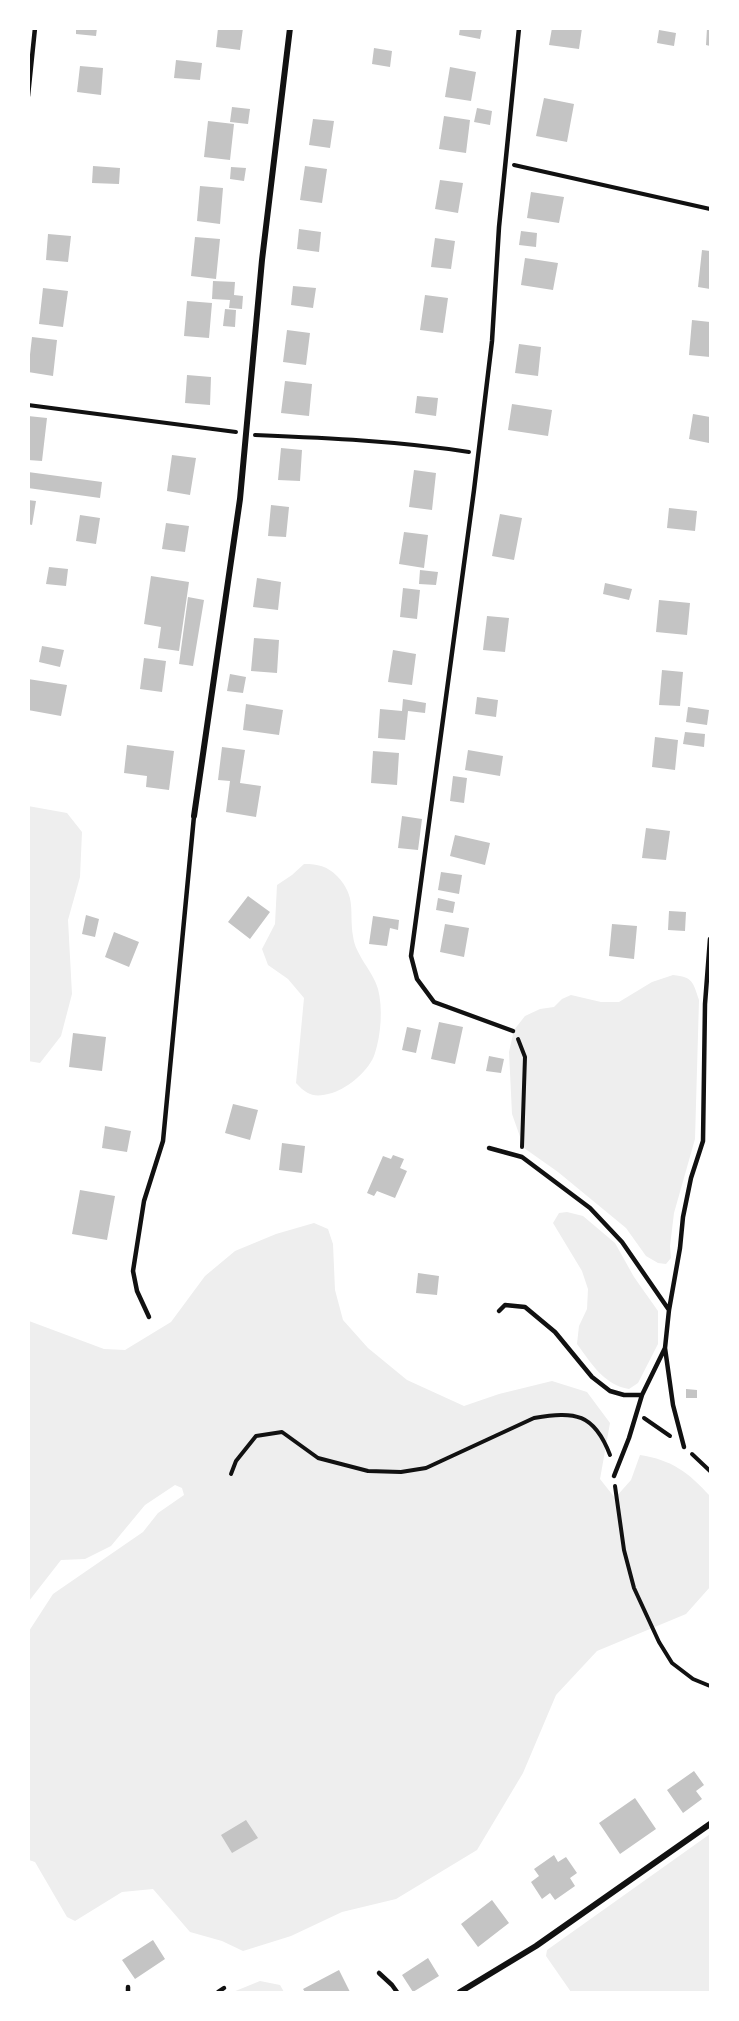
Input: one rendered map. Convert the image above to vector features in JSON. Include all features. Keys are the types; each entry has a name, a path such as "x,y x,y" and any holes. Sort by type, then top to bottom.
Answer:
{"street":[{"path":"194,816 240,499 262,260 290,28"},
{"path":"460,1992 536,1946 711,1824"}],"lane":[{"path":"28,96 35,28"},
{"path":"513,1031 434,1002 417,979 411,956 492,341 505,163 519,28"},
{"path":"149,1317 137,1291 133,1271 144,1201 163,1141 194,816"},
{"path":"684,1447 673,1405 665,1348 680,1248 682,1217 691,1178 703,1142 705,1004 711,939"},
{"path":"489,1148 522,1157 590,1208 622,1242 669,1310"},
{"path":"500,1311 505,1305 525,1307 555,1332 592,1377 610,1391 624,1395 642,1395"},
{"path":"614,1476 642,1395 665,1348"},
{"path":"379,1973 393,1985 397,1992"},
{"path":"218,1992 225,1988"}],"path":[{"path":"505,163 711,209"},
{"path":"513,1031 521,1043 525,1057 522,1157"},
{"path":"231,1474 236,1461 256,1436 282,1432 318,1458 368,1471 401,1472 426,1468 534,1418 575,1415 596,1426 610,1453 624,1550 634,1588 659,1642 672,1663 693,1679 711,1686"}],"shaded area":[{"path":"28,806 67,813 82,832 80,877 68,920 72,994 61,1036 40,1063 28,1061"},
{"path":"304,864 318,865 330,870 347,891 351,904 354,943 376,982 380,1004 379,1038 368,1066 358,1078 345,1087 321,1095 312,1095 296,1083 304,998 288,979 268,965 262,949 275,924 277,885"},
{"path":"673,975 688,979 699,1000 695,1139 674,1213 671,1258 666,1264 658,1263 646,1256 626,1228 558,1172 524,1148 512,1114 509,1052 514,1030 525,1016 540,1009 554,1007 562,999 571,995 601,1002 619,1002 652,982"},
{"path":"567,1212 583,1216 615,1243 634,1277 658,1311 658,1344 638,1383 629,1389 620,1387 605,1378 577,1344 579,1326 587,1309 588,1289 582,1271 553,1223 559,1213"},
{"path":"314,1223 328,1229 333,1244 335,1290 343,1320 368,1348 407,1380 464,1406 499,1394 552,1381 587,1392 610,1423 600,1479 615,1498 631,1480 640,1455 661,1460 679,1468 694,1480 710,1496 710,1587 686,1614 597,1651 556,1695 523,1773 477,1850 396,1899 342,1912 291,1936 243,1951 222,1941 190,1932 153,1889 122,1892 75,1921 67,1917 35,1862 29,1860 29,1631 53,1594 143,1532 158,1513 184,1495 182,1488 175,1485 145,1505 111,1546 85,1559 61,1560 29,1601 29,1321 104,1349 125,1350 171,1322 205,1276 235,1251 276,1234"},
{"path":"710,1834 710,1992 571,1992 546,1956 547,1950"},
{"path":"260,1981 280,1985 284,1992 233,1992"}],"building":[{"path":"76,28 97,28 96,36 76,34"},
{"path":"218,28 243,28 240,50 216,47"},
{"path":"460,28 482,28 480,39 459,35"},
{"path":"552,28 582,28 579,49 549,45"},
{"path":"707,28 710,28 710,46 706,45"},
{"path":"659,30 676,33 674,46 657,43"},
{"path":"374,48 392,51 390,67 372,64"},
{"path":"176,60 202,63 200,80 174,78"},
{"path":"80,66 103,68 101,95 77,92"},
{"path":"450,67 476,72 471,101 445,97"},
{"path":"544,98 574,104 567,142 536,136"},
{"path":"232,107 250,109 248,124 230,122"},
{"path":"477,108 492,111 490,125 474,122"},
{"path":"444,116 470,120 466,153 439,149"},
{"path":"313,119 334,121 330,148 309,145"},
{"path":"208,121 234,124 230,160 204,157"},
{"path":"93,166 120,168 119,184 92,183"},
{"path":"305,166 327,169 322,203 300,200"},
{"path":"231,167 246,168 244,181 230,179"},
{"path":"440,180 463,183 458,213 435,209"},
{"path":"200,186 223,188 220,224 197,221"},
{"path":"531,192 564,197 559,223 527,218"},
{"path":"299,229 321,232 319,252 297,249"},
{"path":"521,231 537,233 536,247 519,245"},
{"path":"48,234 71,236 68,262 46,260"},
{"path":"195,237 220,239 216,279 191,276"},
{"path":"435,238 455,241 451,269 431,267"},
{"path":"702,250 710,251 710,289 698,287"},
{"path":"525,258 558,263 553,290 521,285"},
{"path":"213,281 235,282 234,295 243,296 242,309 229,308 230,300 212,299"},
{"path":"293,286 316,288 313,308 291,305"},
{"path":"43,288 68,291 63,327 39,324"},
{"path":"425,295 448,298 443,333 420,330"},
{"path":"187,301 212,303 209,338 184,336"},
{"path":"225,309 236,310 235,327 223,326"},
{"path":"692,320 710,322 710,357 689,355"},
{"path":"287,330 310,333 306,365 283,362"},
{"path":"32,337 57,340 53,376 28,372"},
{"path":"519,344 541,347 538,376 515,373"},
{"path":"187,375 211,377 210,405 185,403"},
{"path":"285,381 312,384 309,416 281,413"},
{"path":"417,396 438,398 436,416 415,413"},
{"path":"512,404 552,410 548,436 508,430"},
{"path":"693,414 710,417 709,443 689,439"},
{"path":"28,416 47,418 42,461 28,460"},
{"path":"281,448 302,450 300,481 278,480"},
{"path":"172,455 196,458 190,495 167,491"},
{"path":"414,470 436,473 432,510 409,507"},
{"path":"28,472 102,482 100,498 28,488"},
{"path":"28,500 36,501 32,525 28,524"},
{"path":"271,505 289,507 286,537 268,536"},
{"path":"669,508 697,511 695,531 667,528"},
{"path":"500,514 522,518 514,560 492,556"},
{"path":"80,515 100,518 96,544 76,541"},
{"path":"166,523 189,526 185,552 162,549"},
{"path":"404,532 428,535 424,568 399,564"},
{"path":"49,567 68,569 66,586 46,584"},
{"path":"420,570 438,572 436,585 419,584"},
{"path":"151,576 189,582 179,651 158,648 161,627 144,624"},
{"path":"257,578 281,582 278,610 253,607"},
{"path":"605,583 632,589 629,600 603,594"},
{"path":"403,588 420,590 417,619 400,617"},
{"path":"188,597 204,600 193,666 179,664"},
{"path":"659,600 690,603 687,635 656,632"},
{"path":"487,616 509,618 505,652 483,650"},
{"path":"254,638 279,640 277,673 251,671"},
{"path":"42,646 64,650 60,667 39,662"},
{"path":"393,650 416,654 412,685 388,682"},
{"path":"144,658 166,661 162,692 140,689"},
{"path":"662,670 683,672 680,706 659,705"},
{"path":"230,674 246,677 243,693 227,691"},
{"path":"28,679 67,685 61,716 28,710"},
{"path":"477,697 498,700 496,717 475,714"},
{"path":"403,699 426,703 425,713 408,711 405,740 378,738 380,709 402,711"},
{"path":"246,704 283,710 279,735 243,730"},
{"path":"688,707 709,710 707,725 686,722"},
{"path":"685,732 705,734 704,747 683,744"},
{"path":"655,737 678,740 675,770 652,767"},
{"path":"127,745 174,751 169,790 146,787 147,776 124,773"},
{"path":"222,747 245,750 240,783 261,786 256,817 226,812 230,781 218,780"},
{"path":"468,750 503,756 500,776 465,770"},
{"path":"373,751 399,753 397,785 371,783"},
{"path":"453,776 467,778 464,803 450,801"},
{"path":"402,816 422,819 418,850 398,848"},
{"path":"646,828 670,831 666,860 642,858"},
{"path":"455,835 490,843 485,865 450,856"},
{"path":"441,872 462,875 459,894 438,890"},
{"path":"248,896 270,912 250,939 228,922"},
{"path":"438,898 455,902 453,913 436,910"},
{"path":"669,911 686,912 685,931 668,930"},
{"path":"86,915 99,919 95,937 82,934"},
{"path":"373,916 399,920 398,930 390,928 387,946 369,944"},
{"path":"445,924 469,928 464,957 440,952"},
{"path":"612,924 637,926 634,959 609,956"},
{"path":"114,932 139,942 129,967 105,957"},
{"path":"439,1022 463,1027 455,1064 431,1059"},
{"path":"407,1027 421,1030 416,1053 402,1050"},
{"path":"73,1033 106,1037 102,1071 69,1067"},
{"path":"489,1056 504,1059 501,1073 486,1071"},
{"path":"233,1104 258,1110 250,1140 225,1133"},
{"path":"105,1126 131,1131 127,1152 102,1148"},
{"path":"282,1143 305,1146 302,1173 279,1170"},
{"path":"393,1155 404,1159 400,1168 407,1171 395,1198 377,1191 374,1196 367,1193 383,1156 391,1159"},
{"path":"80,1190 115,1196 107,1240 72,1234"},
{"path":"418,1273 439,1276 437,1295 416,1293"},
{"path":"686,1389 697,1390 697,1398 686,1398"},
{"path":"694,1771 704,1785 696,1791 702,1799 683,1813 667,1790"},
{"path":"635,1798 656,1829 620,1854 599,1823"},
{"path":"246,1820 258,1838 232,1853 221,1835"},
{"path":"554,1855 558,1862 566,1857 577,1873 570,1878 575,1886 555,1900 550,1893 542,1899 531,1882 539,1876 534,1869"},
{"path":"492,1900 509,1923 478,1947 461,1924"},
{"path":"153,1940 165,1959 135,1979 122,1960"},
{"path":"428,1958 439,1976 413,1992 402,1975"},
{"path":"339,1970 350,1992 305,1992 303,1989"}]}
